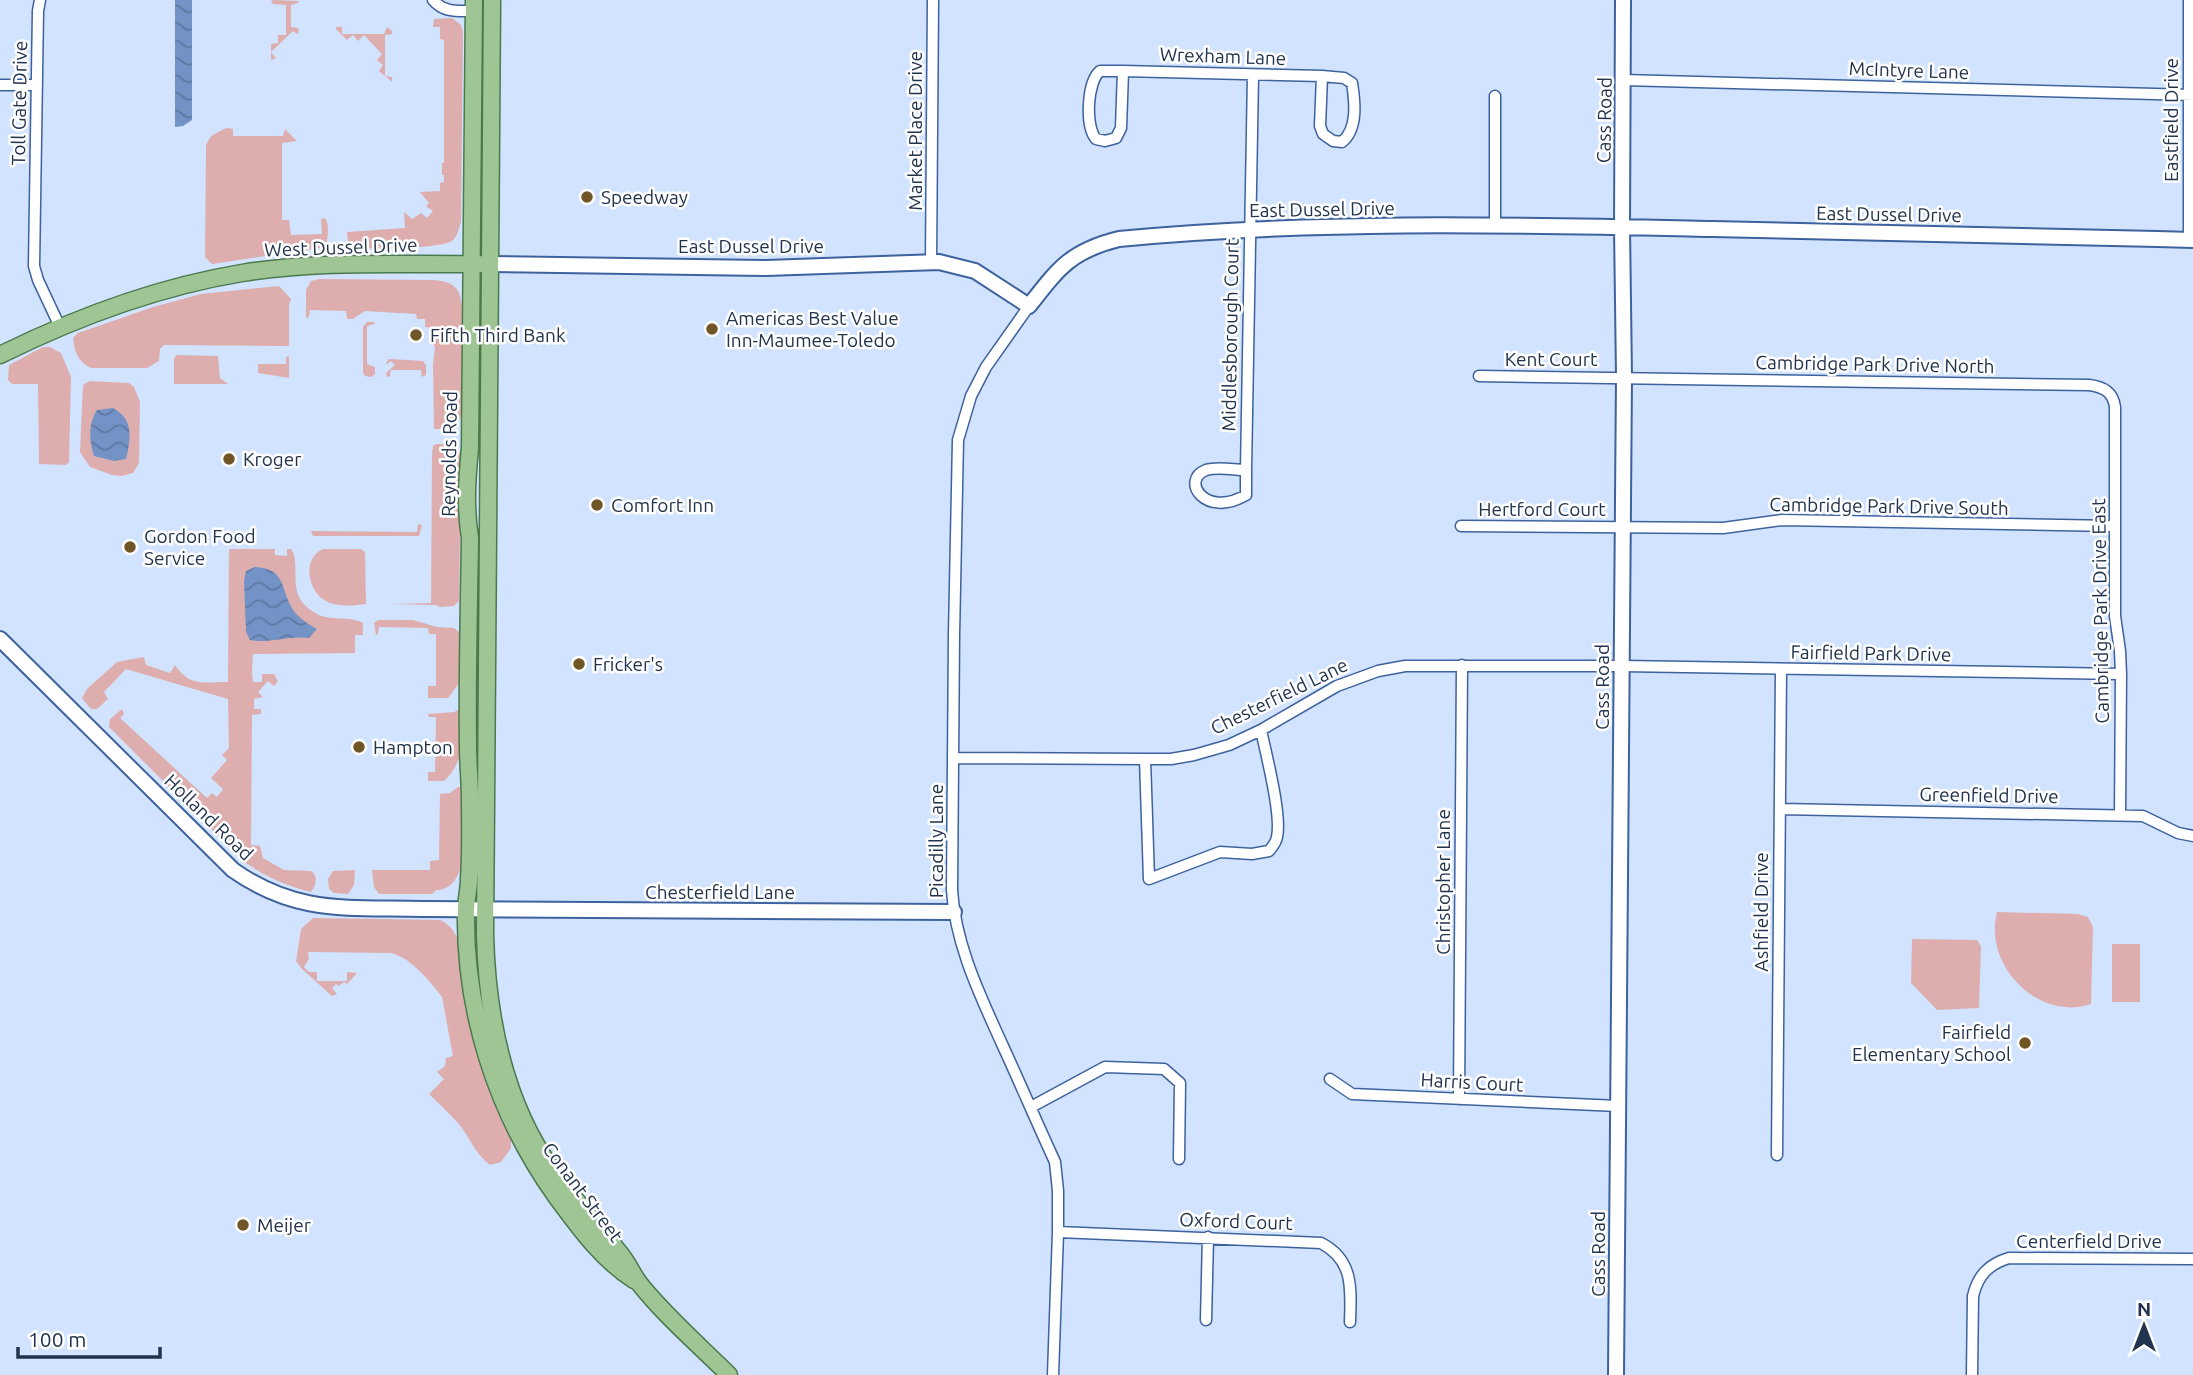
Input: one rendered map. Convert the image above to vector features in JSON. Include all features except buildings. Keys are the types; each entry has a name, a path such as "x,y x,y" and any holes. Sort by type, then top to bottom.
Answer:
{"main road":[{"name":"Reynolds Road","path":"486,909 492,0"},
{"name":"Reynolds Road","path":"466,909 470,856 470,538 467,496 470,448 474,6"},
{"name":"West Dussel Drive","path":"0,355 60,327 142,296 243,272 317,265 489,264"},
{"name":"Conant Street","path":"466,909 470,973 485,1050 513,1125 545,1183 582,1231 615,1267 639,1283 729,1375"},
{"name":"Conant Street","path":"486,909 486,965 492,1018 509,1080 522,1113 550,1167 620,1252 639,1283"}],"street":[{"name":"Toll Gate Drive","path":"40,0 34,266 60,327"},
{"path":"433,0 441,8 449,10 474,6"},
{"name":"Market Place Drive","path":"932,262 933,0"},
{"name":"Cass Road","path":"1616,1375 1622,666 1623,0"},
{"name":"Eastfield Drive","path":"2189,0 2191,239"},
{"name":"Wrexham Lane","path":"1123,71 1121,128 1116,138 1105,141 1096,139 1089,129 1090,83 1100,71 1123,71 1322,76 1344,78 1352,83 1353,127 1350,136 1342,142 1333,141 1322,134 1322,76"},
{"name":"Middlesborough Court","path":"1246,470 1209,469 1202,472 1197,479 1196,488 1203,499 1214,502 1235,501 1245,495 1246,470 1249,229 1253,75"},
{"name":"McIntyre Lane","path":"1623,80 2191,95"},
{"path":"0,85 37,85"},
{"path":"1494,226 1495,96"},
{"name":"East Dussel Drive","path":"489,264 766,268 932,262 975,271 1029,306 1060,267 1086,249 1099,244 1131,238 1249,229 1622,227 2191,239"},
{"name":"Picadilly Lane","path":"1029,306 986,367 971,396 958,440 954,611 954,912 966,959 979,992 1055,1163 1058,1232 1053,1375"},
{"name":"Kent Court","path":"1479,376 1623,377"},
{"name":"Cambridge Park Drive North","path":"1623,377 2090,385 2105,389 2113,398 2115,407"},
{"name":"Cambridge Park Drive East","path":"2115,407 2115,616 2121,674 2120,815"},
{"name":"Cambridge Park Drive South","path":"1622,527 1723,528 1782,520 2114,526"},
{"name":"Hertford Court","path":"1461,526 1622,527"},
{"name":"Holland Road","path":"0,639 233,870 253,885 291,901 309,905 486,909"},
{"name":"Christopher Lane","path":"1459,1099 1462,665"},
{"name":"Chesterfield Lane","path":"954,758 1171,759 1210,751 1261,730 1312,699 1356,678 1405,666 1622,666"},
{"name":"Fairfield Park Drive","path":"1622,666 2121,674"},
{"name":"Ashfield Drive","path":"1777,1155 1781,669"},
{"path":"1144,759 1149,879 1220,852 1252,854 1269,851 1277,841 1271,779 1261,730"},
{"name":"Greenfield Drive","path":"1780,809 2143,816 2170,830 2193,835"},
{"name":"Chesterfield Lane","path":"486,909 954,912"},
{"path":"1031,1107 1105,1067 1164,1069 1180,1083 1179,1159"},
{"name":"Harris Court","path":"1329,1079 1352,1094 1618,1106"},
{"name":"Oxford Court","path":"1058,1232 1313,1241 1332,1248 1346,1268 1350,1322"},
{"path":"1206,1320 1208,1237"},
{"name":"Centerfield Drive","path":"1972,1375 1973,1296 1976,1285 1987,1268 2010,1258 2193,1259"}],"shaded area":[{"path":"271,1 299,1 291,5 291,27 298,28 299,31 297,34 293,31 271,52 271,44 278,43 278,35 286,35 286,5 273,4"},
{"path":"452,18 461,25 463,32 461,221 457,234 452,241 432,246 384,249 347,247 347,232 405,228 404,212 412,219 421,213 427,218 433,211 426,206 429,203 420,192 440,191 440,183 444,182 444,40 440,39 440,27 433,27 434,19"},
{"path":"336,27 342,27 342,34 384,34 387,27 392,31 392,34 385,35 385,76 392,77 392,82 379,71 383,65 377,60 382,54 364,35 358,41 353,35 347,40"},
{"path":"226,128 233,129 233,136 283,136 285,129 297,141 282,143 282,220 289,220 291,235 322,234 321,219 325,218 328,232 325,247 212,264 205,257 206,145 211,136"},
{"path":"434,280 448,282 456,288 461,300 463,332 461,416 456,427 434,429 435,347 432,343 432,328 425,327 425,319 417,319 416,314 365,311 353,319 347,319 346,311 310,310 309,317 306,318 306,290 311,281"},
{"path":"279,286 291,299 289,346 164,345 160,349 159,361 147,368 91,368 83,363 76,352 73,338 78,333 153,307 201,294"},
{"path":"367,322 375,324 367,326 367,364 375,367 375,374 371,377 363,373 363,327"},
{"path":"43,347 50,347 61,353 71,377 69,462 66,465 39,464 38,384 12,384 8,380 9,365"},
{"path":"176,355 218,356 220,378 228,384 174,384"},
{"path":"289,356 289,378 258,373 258,364 286,364 286,357"},
{"path":"389,359 423,361 426,375 422,377 421,370 391,370 390,376 387,377 386,373 395,365 391,361 386,363"},
{"path":"90,381 129,383 134,387 140,402 139,463 133,473 112,475 90,467 80,452 83,385"},
{"path":"433,446 454,446 461,455 459,601 454,606 439,607 390,604 431,603 432,455"},
{"path":"418,524 422,525 419,536 313,536 311,531 417,532"},
{"path":"229,549 275,549 275,555 287,556 287,549 291,549 299,597 305,605 321,616 352,619 363,623 363,635 355,635 355,653 253,654 253,682 262,682 262,674 274,674 278,681 274,686 268,681 258,692 263,697 254,699 254,709 261,709 261,714 252,715 251,845 260,846 263,858 284,870 311,871 316,881 311,892 275,879 242,860 109,727 110,719 122,709 124,714 120,718 207,798 212,793 217,797 223,789 211,778 227,760 222,755 229,748 228,699 126,669 104,692 108,699 97,709 91,709 82,698 87,689 117,662 144,657 146,665 170,673 175,665 186,677 198,682 228,682"},
{"path":"323,549 361,549 365,552 366,604 335,604 326,601 315,590 311,583 310,567 316,553"},
{"path":"378,620 413,620 437,627 454,628 462,635 460,682 448,698 428,698 428,686 436,686 436,634 429,634 428,628 379,627 376,635 374,623"},
{"path":"463,708 461,748 456,765 444,781 428,781 428,772 435,772 436,717 429,717 428,714 454,712"},
{"path":"463,787 462,866 455,880 447,888 436,890 432,894 379,894 374,887 372,870 430,870 430,861 439,860 440,794 450,793"},
{"path":"355,870 354,885 348,894 334,893 329,889 328,879 333,871"},
{"path":"1997,912 2078,914 2088,917 2093,927 2091,1004 2071,1007 2052,1005 2034,997 2019,985 1998,951 1995,932"},
{"path":"313,918 440,920 452,929 462,951 511,1140 511,1148 501,1162 490,1165 458,1123 429,1094 444,1079 437,1072 445,1066 446,1058 453,1056 442,997 426,977 398,955 308,952 309,959 304,967 309,972 317,972 317,981 347,981 347,972 357,973 347,984 336,984 332,988 337,994 332,996 296,961 301,929"},
{"path":"1912,939 1977,940 1981,946 1979,1008 1937,1010 1911,983"},
{"path":"2112,944 2140,944 2140,1002 2112,1002"}],"water":[{"path":"175,0 192,0 192,120 183,126 175,127"},
{"path":"113,408 120,412 128,423 130,437 126,459 114,461 94,456 90,433 97,410"},
{"path":"255,567 272,571 281,580 294,611 317,629 309,638 250,640 246,632 244,581 246,571"}],"place":[{"name":"Speedway","path":"587,197"},
{"name":"Americas Best Value Inn-Maumee-Toledo","path":"712,329"},
{"name":"Fifth Third Bank","path":"416,335"},
{"name":"Kroger","path":"229,459"},
{"name":"Comfort Inn","path":"597,505"},
{"name":"Gordon Food Service","path":"130,547"},
{"name":"Fricker's","path":"579,664"},
{"name":"Hampton","path":"359,747"},
{"name":"Fairfield Elementary School","path":"2025,1043"},
{"name":"Meijer","path":"243,1225"}]}
